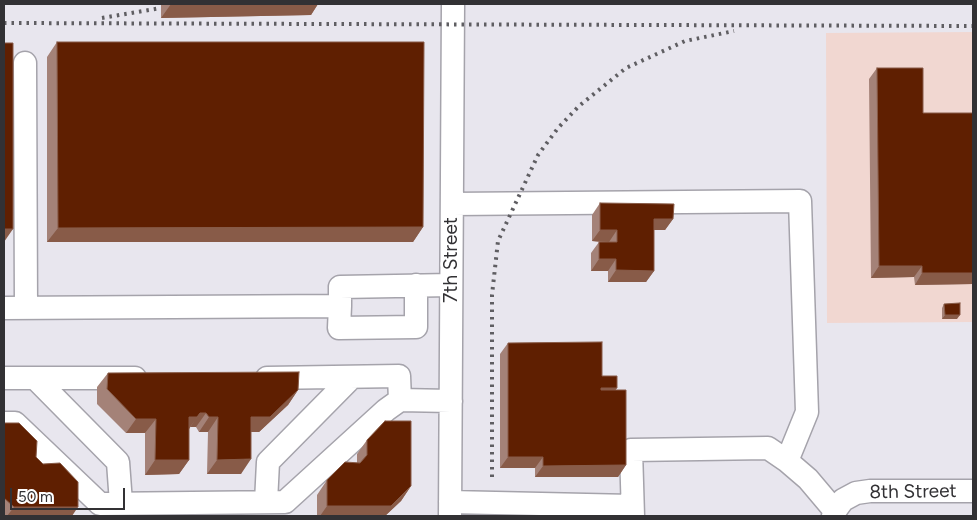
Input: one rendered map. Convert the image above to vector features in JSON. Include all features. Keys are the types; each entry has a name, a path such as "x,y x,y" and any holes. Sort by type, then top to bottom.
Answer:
{"street":[{"name":"7th Street","path":"450,509 453,4"},
{"path":"25,63 15,308 340,306"},
{"path":"452,204 800,200 807,412 786,461"},
{"path":"416,285 416,326 339,328 340,287 416,285 451,285"},
{"path":"243,378 399,376 400,400"},
{"path":"266,502 268,462 352,377"},
{"path":"4,378 154,378"},
{"path":"35,378 118,462 121,503"},
{"path":"4,423 15,423 100,504 121,503 195,510 266,502 284,502 386,410 400,400 450,401"},
{"path":"450,509 632,511 631,450 768,448 808,480 834,513"},
{"name":"8th Street","path":"834,513 843,500 856,493 870,491 973,491"}],"shaded area":[{"path":"973,32 973,322 827,323 826,33"}],"building":[{"path":"57,42 424,42 423,227 58,228"},
{"path":"4,43 13,43 13,229 4,229"},
{"path":"877,68 923,68 923,113 973,113 973,273 922,273 922,266 879,266"},
{"path":"600,203 674,204 673,219 654,219 654,271 616,270 616,259 599,259 599,242 617,242 617,230 600,230"},
{"path":"960,303 960,315 945,315 944,304"},
{"path":"602,342 602,376 617,376 617,388 601,388 601,390 626,390 626,465 543,466 543,457 508,457 508,343"},
{"path":"299,372 298,390 270,417 251,417 251,459 217,460 218,417 209,417 206,413 200,413 197,417 189,417 189,460 155,460 156,419 136,419 107,389 108,373"},
{"path":"385,421 411,421 411,486 391,506 327,506 327,480 345,462 360,463 367,455 367,440"},
{"path":"4,423 19,423 37,441 36,457 43,464 60,463 78,482 78,507 14,507 4,498"}],"railway":[{"path":"102,18 161,8"},
{"path":"4,23 973,26"},
{"path":"492,477 492,295 498,241 538,155 558,128 579,106 626,68 685,41 734,31"}]}
